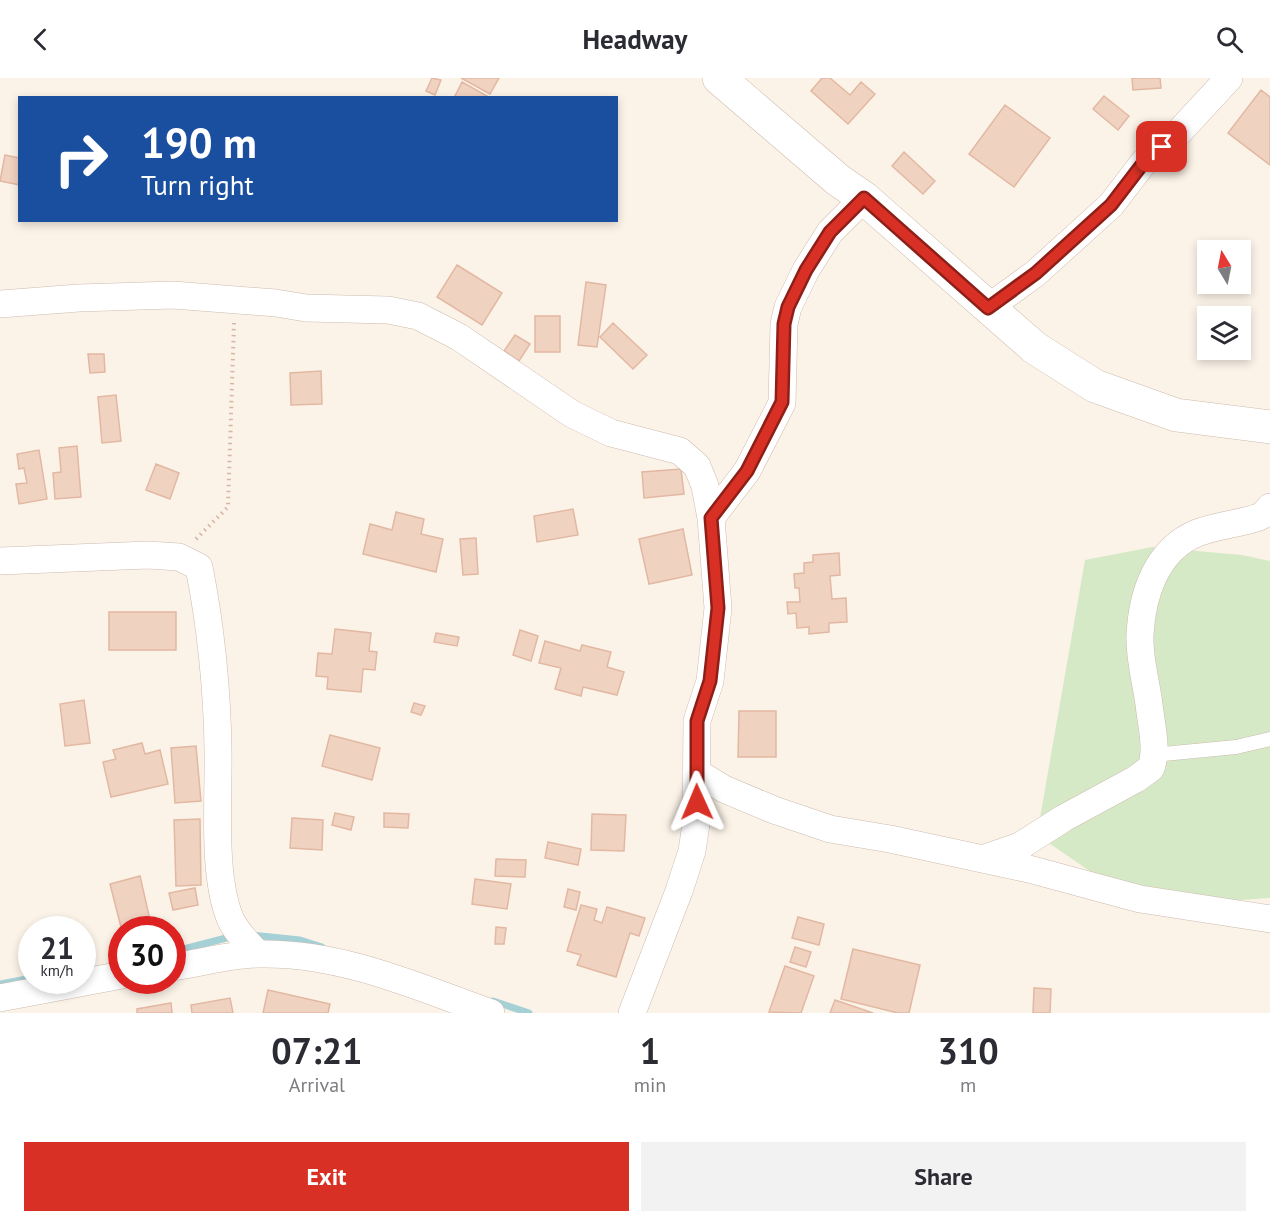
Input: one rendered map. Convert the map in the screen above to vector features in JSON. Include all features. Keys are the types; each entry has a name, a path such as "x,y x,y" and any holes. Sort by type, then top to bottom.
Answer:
{"street":[{"path":"719,78 838,180 864,198 1035,348 1095,386 1176,415 1270,427"},
{"path":"988,308 1036,273 1111,205 1144,162 1180,131 1229,78"},
{"path":"711,518 747,471 782,402 784,324 788,307 806,270 830,232 864,198"},
{"path":"0,304 79,298 173,295 276,303 306,308 388,310 418,316 468,343 572,414 610,433 680,451 697,466 705,486 711,518 718,608 710,681 697,721 696,824 692,851 679,891 632,1013"},
{"path":"980,859 1020,846 1151,768 1153,755 1140,637 1145,597 1154,575 1169,551 1186,539 1197,533 1262,515 1270,507"},
{"path":"0,561 148,555 179,557 199,567 213,652 218,747 218,839 222,884 230,919 258,954"},
{"path":"696,772 724,789 774,810 830,829 890,839 1049,874 1140,899 1270,920"},
{"path":"186,965 258,954 308,956 380,972 490,1013"},
{"path":"0,998 108,978"}],"lane":[{"path":"1153,755 1236,747 1270,739"}],"path":[{"path":"179,557 228,507 235,300"}],"green space":[{"path":"1152,547 1242,555 1270,561 1270,898 1181,904 1103,880 1037,835 1085,560"}],"building":[{"path":"432,78 441,80 435,95 426,91"},
{"path":"461,78 499,78 490,94"},
{"path":"822,78 830,78 850,95 861,82 875,94 848,124 811,91"},
{"path":"1132,78 1160,78 1161,88 1133,90"},
{"path":"462,82 487,96 455,96"},
{"path":"1261,90 1270,97 1270,165 1228,133"},
{"path":"1104,96 1129,116 1118,130 1093,109"},
{"path":"1005,105 1050,138 1014,187 969,154"},
{"path":"904,152 935,181 923,194 892,166"},
{"path":"5,155 18,158 18,185 0,181"},
{"path":"457,265 502,293 482,325 437,297"},
{"path":"586,282 606,285 597,347 578,345"},
{"path":"535,316 560,316 560,352 535,352"},
{"path":"613,323 647,355 633,369 600,337"},
{"path":"515,335 530,344 519,361 504,351"},
{"path":"88,354 104,354 105,372 90,373"},
{"path":"321,371 322,404 291,405 290,373"},
{"path":"116,395 121,441 102,443 98,397"},
{"path":"77,446 81,497 55,499 53,473 61,472 59,448"},
{"path":"39,450 47,499 19,504 16,484 27,483 24,468 19,469 17,454"},
{"path":"156,464 179,473 170,499 146,490"},
{"path":"681,469 684,494 644,498 642,472"},
{"path":"573,509 578,535 537,542 534,516"},
{"path":"396,512 424,519 421,534 443,539 436,572 363,554 370,524 392,530"},
{"path":"683,529 692,575 649,584 639,539"},
{"path":"476,538 478,574 463,575 460,539"},
{"path":"839,553 840,575 830,576 832,599 846,598 847,622 829,623 829,632 809,634 809,627 797,628 796,613 788,614 787,602 800,602 799,588 795,588 794,574 804,573 804,563 813,562 813,555"},
{"path":"109,612 176,612 176,650 109,650"},
{"path":"335,629 371,633 369,651 377,652 375,670 363,669 361,692 327,689 328,677 316,676 318,653 332,654"},
{"path":"520,630 538,636 531,661 513,655"},
{"path":"436,633 459,637 457,646 434,642"},
{"path":"545,641 580,651 582,645 611,652 607,667 624,672 617,695 583,687 581,696 555,689 561,668 539,663"},
{"path":"84,700 90,743 65,746 60,704"},
{"path":"414,703 425,706 421,715 411,712"},
{"path":"739,711 776,711 776,757 738,757"},
{"path":"330,735 380,748 372,780 322,766"},
{"path":"142,743 145,754 160,750 168,784 111,797 103,762 116,759 113,750"},
{"path":"196,746 201,801 175,803 171,748"},
{"path":"335,813 354,817 351,830 332,825"},
{"path":"384,813 409,814 408,828 384,827"},
{"path":"592,814 626,815 624,851 591,850"},
{"path":"292,818 323,820 322,850 290,848"},
{"path":"200,819 201,885 176,886 174,820"},
{"path":"548,842 581,849 578,865 545,858"},
{"path":"496,859 526,860 525,877 495,876"},
{"path":"140,876 149,916 118,916 110,884"},
{"path":"475,879 511,884 507,909 472,904"},
{"path":"195,888 198,905 173,910 169,893"},
{"path":"568,889 580,892 576,910 564,907"},
{"path":"581,905 597,909 594,920 602,923 607,907 645,918 639,936 630,933 616,977 577,965 581,955 567,951"},
{"path":"798,917 824,924 819,945 792,938"},
{"path":"496,927 506,928 504,944 495,944"},
{"path":"795,947 811,952 806,967 790,962"},
{"path":"853,949 920,965 909,1013 898,1013 841,999"},
{"path":"785,966 814,976 801,1013 769,1012"},
{"path":"1034,988 1051,989 1050,1013 1033,1013"},
{"path":"268,990 330,1004 328,1013 263,1013"},
{"path":"230,998 233,1013 192,1013 191,1005"},
{"path":"835,1000 873,1013 830,1013"},
{"path":"171,1003 172,1013 137,1013 137,1009"}],"waterway":[{"path":"251,935 300,940 322,947"},
{"path":"186,948 234,936"},
{"path":"0,984 18,981"},
{"path":"493,1001 529,1013"}],"route":[{"path":"697,802 697,721 710,681 718,608 711,518 747,471 782,402 784,324 788,307 806,270 830,232 864,198 988,308 1036,273 1111,205 1144,162 1162,147"}]}
